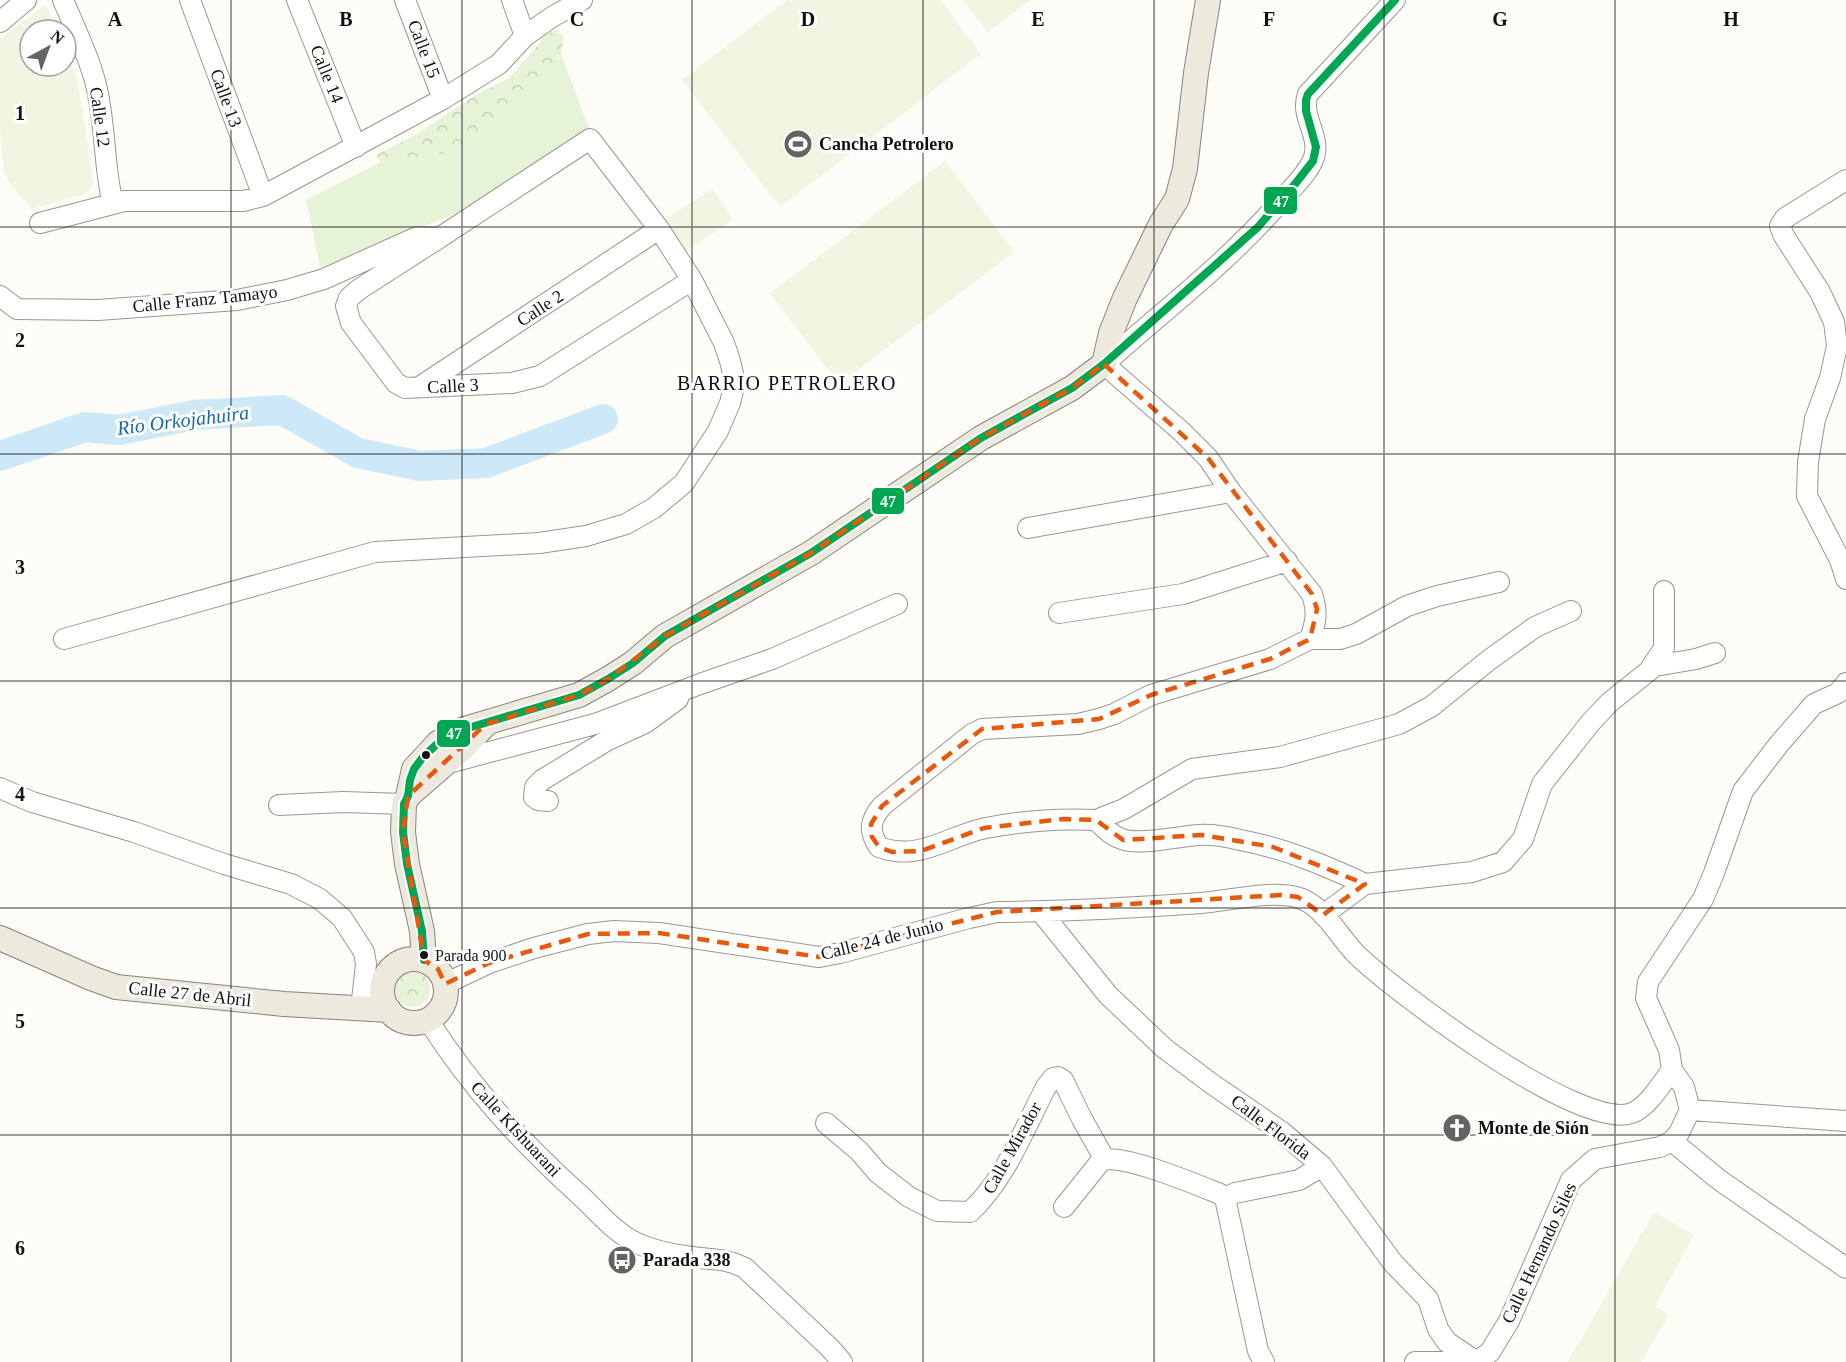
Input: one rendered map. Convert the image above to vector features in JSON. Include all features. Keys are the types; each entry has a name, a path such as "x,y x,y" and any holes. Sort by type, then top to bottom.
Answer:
{"main road":[{"path":"424,960 422,931 407,864 403,832 406,800 438,757 486,724 579,695 608,679 633,663 665,636 811,553 981,438 1072,388 1104,364 1111,333 1125,298 1161,224 1177,199 1185,169 1196,73 1208,0"},
{"name":"Calle 27 de Abril","path":"0,938 116,987 284,1004 389,1010"},
{"path":"424,960 438,969 445,984 446,995 442,1005 428,1020 417,1023 397,1018 384,1002 383,982 395,965 404,961 424,960"}],"street":[{"path":"3,14 26,0"},
{"name":"Calle 12","path":"63,0 95,81 108,184 113,204"},
{"name":"Calle 13","path":"190,0 263,196"},
{"name":"Calle 14","path":"297,0 356,147"},
{"name":"Calle 15","path":"405,0 443,99"},
{"path":"512,0 525,36"},
{"path":"40,223 124,201 243,201 263,196 443,99 499,64 525,36 582,0"},
{"path":"1310,639 1316,622 1317,609 1312,594 1231,492 1208,458 1182,432 1104,364 1258,227 1295,184 1312,161 1316,147 1306,111 1308,94 1395,0"},
{"name":"Calle Franz Tamayo","path":"0,296 17,309 98,310 237,300 287,290 324,279 417,237 439,238 590,139 659,230"},
{"path":"1846,180 1785,218 1780,226 1820,292 1834,322 1837,345 1830,378 1815,419 1808,462 1807,496 1840,560 1846,579"},
{"path":"64,639 375,552 538,543 586,536 626,524 654,508 684,483 703,457 730,403 735,381 724,343 692,280 659,230"},
{"name":"Calle 2","path":"420,387 659,230"},
{"name":"Calle 3","path":"439,238 358,290 349,298 346,306 351,323 396,383 405,388 512,383 540,376 692,280"},
{"path":"1028,528 1231,492"},
{"path":"1059,613 1183,594 1287,561"},
{"path":"1498,582 1437,596 1407,606 1356,634 1340,639 1310,639 1269,659 1150,695 1114,714 1099,719 1078,724 982,729 972,734 882,806 874,814 871,824 872,837 879,847 901,852 921,851 958,836 994,827 1063,819 1096,820 1124,809 1192,769 1280,757 1399,724 1432,706 1489,660 1535,627 1571,611"},
{"path":"1650,669 1664,648 1664,591"},
{"path":"438,757 595,724 772,659 897,604"},
{"path":"1323,915 1365,884 1472,872 1503,862 1523,839 1542,784 1591,722 1610,702 1655,666 1696,660 1715,653"},
{"path":"1846,683 1838,693 1814,704 1779,744 1743,791 1703,899 1648,982 1646,998 1669,1050 1672,1070 1684,1087 1690,1110 1679,1133 1671,1142 1718,1179 1846,1268"},
{"path":"548,801 537,800 534,797 535,787 542,780 606,741 645,723 700,684"},
{"path":"0,788 32,802 134,832 224,864 291,884 320,899 342,918 364,952 366,964 361,1009"},
{"path":"279,805 406,800"},
{"path":"1096,820 1106,830 1123,840 1137,841 1202,835 1237,839 1273,847 1320,863 1365,884"},
{"name":"Calle 24 de Junio","path":"445,984 489,963 588,934 614,931 659,933 819,957 997,912 1041,912 1203,903 1281,895 1298,897 1323,915 1356,954 1418,1005 1525,1078 1556,1095 1611,1115 1632,1113 1646,1103 1672,1070"},
{"name":"Calle Florida","path":"1041,912 1108,995 1164,1048 1282,1132 1322,1166 1387,1254 1428,1299 1438,1329 1447,1342 1477,1362"},
{"name":"Calle KIshuarani","path":"428,1020 452,1058 497,1114 552,1170 616,1229 639,1244 659,1250 733,1262 753,1276 842,1362"},
{"name":"Calle Mirador","path":"826,1123 859,1150 878,1173 909,1197 937,1211 970,1212 982,1201 1003,1170 1046,1087 1053,1078 1058,1077 1063,1080 1104,1158"},
{"path":"1690,1110 1846,1121"},
{"name":"Calle Hernando Siles","path":"1477,1362 1490,1352 1509,1321 1572,1180 1595,1159 1660,1147 1671,1142"},
{"path":"1064,1207 1104,1158 1154,1169 1220,1194 1225,1198 1258,1351 1264,1362"},
{"path":"1225,1198 1235,1193 1299,1180 1322,1166"},
{"path":"1415,1362 1477,1362"}],"highlighted area":[{"path":"1104,364 1208,458 1312,594 1317,609 1310,639 1270,659 1151,695 1099,719 982,729 882,806 871,824 872,837 879,847 892,852 921,851 984,828 1063,819 1096,820 1123,840 1202,835 1273,847 1365,884 1323,915 1298,897 1281,895 997,912 819,957 659,933 588,934 489,963 445,984 438,969 424,960 403,832 408,796 486,724 579,695 608,679 665,636 811,553 981,438 1072,388"}],"green space":[{"name":"Cancha Petrolero","path":"787,0 940,0 981,54 780,207 682,80"},
{"path":"963,0 1030,0 988,32"},
{"path":"44,6 47,7 52,18 28,18"},
{"path":"18,26 18,78 76,78 93,183 90,190 84,194 31,209 7,179 4,171 0,127 0,39"},
{"path":"557,30 564,37 561,54 537,85 491,133 446,153 381,162 376,155 417,134 474,96 509,78 539,44 542,36"},
{"path":"561,54 589,128 489,200 411,231 321,271 306,200 381,162 446,153 537,85"},
{"path":"945,161 1014,252 839,384 770,293"},
{"path":"713,189 733,220 684,252 664,220"},
{"path":"412,971 425,976 430,989 425,1002 412,1007 399,1002 394,989 399,976"},
{"path":"1654,1212 1694,1235 1655,1306 1669,1315 1641,1362 1568,1362"}],"waterway":[{"name":"Río Orkojahuira","path":"0,456 85,427 119,430 194,415 282,410 358,453 420,466 486,463 603,419"}],"transit line":[{"name":"47","path":"424,960 422,931 407,864 403,832 404,804 408,796 410,780 414,769 423,757 438,743 458,731 579,695 608,679 633,663 665,636 811,553 981,438 1072,388 1104,364 1258,227 1295,184 1313,161 1316,147 1306,111 1308,94 1395,0"}],"place":[{"name":"Cancha Petrolero","path":"798,144"},
{"name":"Parada 900","path":"424,955"},
{"name":"Monte de Sión","path":"1457,1128"},
{"name":"Parada 338","path":"622,1260"}],"district":[{"name":"BARRIO PETROLERO","path":"787,383"}]}
